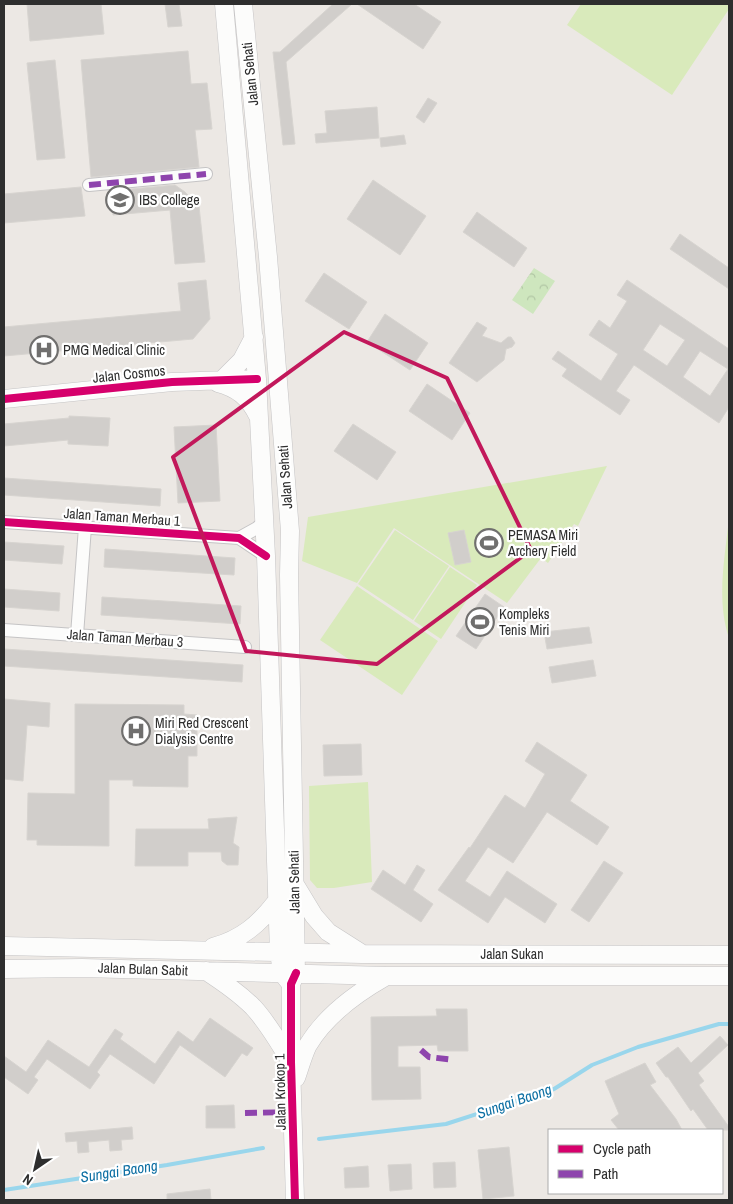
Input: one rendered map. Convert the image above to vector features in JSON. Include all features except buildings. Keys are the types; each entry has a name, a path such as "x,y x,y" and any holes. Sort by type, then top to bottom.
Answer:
{"main road":[{"name":"Jalan Sehati","path":"224,4 257,378 266,556 276,902 287,952"},
{"name":"Jalan Sehati","path":"243,4 268,257 290,531 289,584 294,883 287,952"},
{"path":"268,257 262,273 268,353 265,365 257,378 268,392 273,405 282,519 284,525 290,531"},
{"path":"214,380 242,360 254,336"},
{"name":"Jalan Cosmos","path":"4,399 172,382 257,378"},
{"path":"214,380 232,387 244,395 253,405 259,418"},
{"path":"294,883 314,916 328,932 362,954"},
{"path":"201,950 222,944 244,934 262,920 276,902"},
{"name":"Jalan Bulan Sabit","path":"4,946 287,952"},
{"name":"Jalan Sukan","path":"287,952 729,955"},
{"name":"Jalan Krokop 1","path":"287,952 290,977 295,1200"},
{"name":"Jalan Bulan Sabit","path":"4,969 82,968 206,971 290,977"},
{"path":"206,971 230,987 254,1008 273,1032 291,1062"},
{"path":"292,1088 308,1046 317,1032 337,1010 386,976"},
{"name":"Jalan Sukan","path":"290,977 729,976"}],"street":[{"path":"89,185 206,174"},
{"path":"264,521 257,528 239,538 266,556"},
{"name":"Jalan Taman Merbau 1","path":"4,522 239,538"},
{"path":"77,635 85,527"},
{"name":"Jalan Taman Merbau 3","path":"4,630 245,647"}],"highlighted area":[{"path":"344,332 447,378 531,550 377,664 246,651 173,457"}],"green space":[{"path":"581,4 729,4 729,9 672,95 567,25"},
{"path":"534,268 555,281 533,314 512,300"},
{"name":"PEMASA Miri Archery Field","path":"607,466 578,526 574,524 548,563 541,558 507,603 394,528 357,583 302,561 308,517"},
{"path":"729,518 729,638 725,624 722,594"},
{"path":"395,530 449,566 413,620 358,584"},
{"path":"450,567 477,585 441,639 414,621"},
{"path":"357,586 438,641 402,695 320,640"},
{"path":"368,782 372,882 334,888 317,888 310,880 309,786"}],"waterway":[{"name":"Sungai Baong","path":"319,1139 446,1124 554,1089 592,1065 638,1047 719,1024 729,1024"},
{"name":"Sungai Baong","path":"4,1190 263,1148"}],"marked path":[{"path":"89,185 206,174"},
{"path":"421,1050 429,1057 454,1060"},
{"path":"245,1113 293,1112"}],"cycle path":[{"path":"4,399 172,382 257,379"},
{"path":"4,522 239,538 266,556"},
{"path":"295,1200 291,984 296,973"}],"place":[{"name":"IBS College","path":"120,200"},
{"name":"PMG Medical Clinic","path":"44,350"},
{"name":"PEMASA Miri Archery Field","path":"489,543"},
{"name":"Kompleks Tenis Miri","path":"480,622"},
{"name":"Miri Red Crescent Dialysis Centre","path":"136,731"}]}
